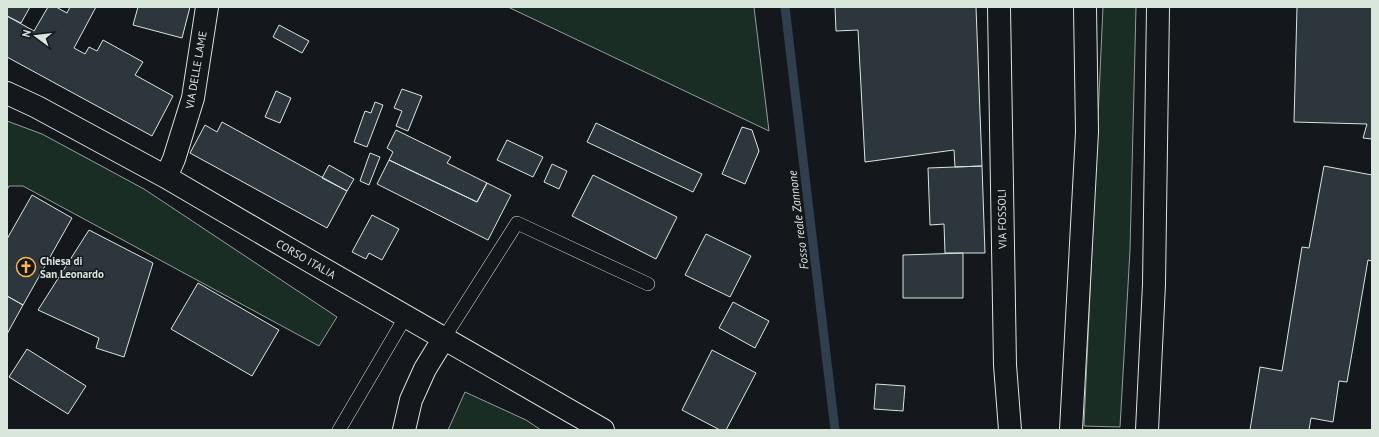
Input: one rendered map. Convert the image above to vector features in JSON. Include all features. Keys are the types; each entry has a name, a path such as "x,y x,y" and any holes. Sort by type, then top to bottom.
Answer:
{"main road":[{"name":"VIA DELLE LAME","path":"166,177 174,159 193,98 207,7"},
{"name":"VIA FOSSOLI","path":"999,7 1005,365 1010,430"},
{"path":"1071,430 1087,132 1085,7"},
{"path":"1146,430 1154,284 1158,7"},
{"name":"CORSO ITALIA","path":"7,93 37,107 166,177 603,430"},
{"path":"404,430 411,400 425,369 444,338"}],"lane":[{"path":"444,338 518,223 648,284"},
{"path":"339,430 406,316"}],"green space":[{"path":"508,7 754,7 769,131"},
{"path":"1103,7 1136,7 1130,250 1120,427 1084,426"},
{"path":"7,121 42,134 144,189 337,317 319,346 23,186 9,186 7,190"},
{"path":"465,392 526,420 541,430 448,430"}],"building":[{"path":"7,7 30,7 21,23 7,16"},
{"path":"48,7 56,7 67,13 70,7 96,7 74,48 85,54 89,47 97,51 103,40 143,62 135,75 173,96 152,136 7,57 7,16 34,31"},
{"path":"138,7 190,7 182,38 133,25"},
{"path":"835,7 976,7 982,166 955,167 954,150 865,162 858,30 836,31"},
{"path":"1297,7 1372,7 1372,139 1363,138 1367,124 1294,122"},
{"path":"279,25 309,41 302,53 273,37"},
{"path":"402,89 422,96 408,131 396,126 402,111 394,108"},
{"path":"276,91 291,98 280,123 265,117"},
{"path":"375,102 383,105 367,147 354,142 365,111 371,113"},
{"path":"222,122 347,191 327,228 190,153 205,125 217,132"},
{"path":"596,123 702,174 693,192 587,142"},
{"path":"742,127 752,130 759,151 745,184 722,174"},
{"path":"396,130 451,157 447,163 487,183 477,202 389,160 393,152 387,148"},
{"path":"507,140 543,157 533,177 497,160"},
{"path":"370,153 380,157 369,185 360,181"},
{"path":"389,160 477,202 487,183 511,195 488,240 377,184"},
{"path":"552,164 567,171 559,189 544,182"},
{"path":"329,165 354,179 347,191 322,178"},
{"path":"982,166 985,253 945,253 944,224 930,225 928,168"},
{"path":"1324,166 1372,175 1372,261 1368,260 1347,382 1339,381 1333,422 1311,418 1309,430 1250,430 1260,367 1282,371 1302,247 1309,248"},
{"path":"593,175 677,217 656,259 572,216"},
{"name":"Chiesa di San Leonardo","path":"32,195 72,218 23,305 7,296 7,239"},
{"path":"372,215 399,229 382,260 369,253 366,259 352,252"},
{"path":"89,230 153,263 124,357 96,348 99,338 38,310"},
{"path":"706,234 751,256 730,297 685,275"},
{"path":"963,253 963,298 903,298 903,255"},
{"path":"198,283 279,330 252,376 171,329"},
{"path":"7,296 23,305 7,334"},
{"path":"733,302 769,321 755,348 719,328"},
{"path":"27,349 86,386 68,414 9,377"},
{"path":"712,350 756,373 726,430 720,430 682,410"},
{"path":"876,384 905,386 903,411 874,409"}],"waterway":[{"name":"Fosso reale Zannone","path":"785,7 835,430"}],"place":[{"name":"Chiesa di San Leonardo","path":"26,267"}]}
